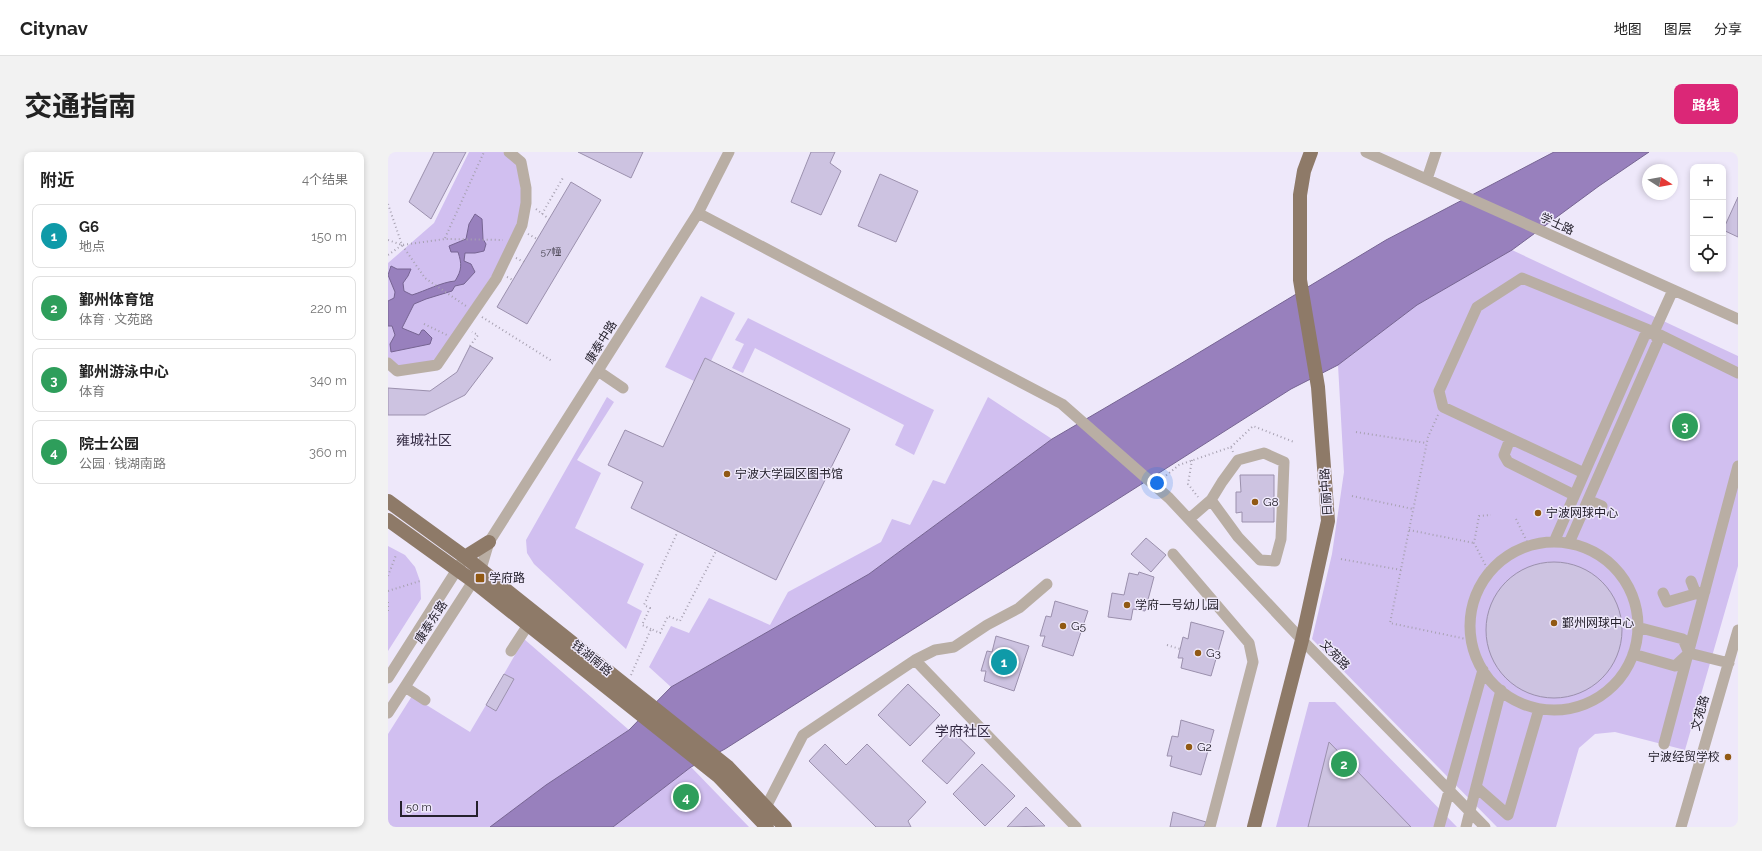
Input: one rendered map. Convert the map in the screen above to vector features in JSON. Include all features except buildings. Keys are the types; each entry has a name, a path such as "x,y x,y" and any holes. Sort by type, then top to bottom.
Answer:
{"main road":[{"name":"日丽中路","path":"1254,827 1302,640 1328,521 1318,387 1300,280 1300,195 1304,171 1311,152"},
{"name":"钱湖南路","path":"388,501 481,569 626,686 635,701"},
{"name":"钱湖南路","path":"388,520 457,569 528,625 635,701 766,807 785,827"},
{"path":"465,557 489,542"},
{"name":"钱湖南路","path":"723,771 766,827"}],"street":[{"path":"388,363 398,371 437,365 496,279 522,225 526,203 526,188 521,162 509,152"},
{"name":"康泰中路","path":"489,542 698,213 729,152"},
{"name":"学士路","path":"1366,152 1738,319"},
{"path":"1427,179 1436,152"},
{"name":"文苑路","path":"698,213 1062,404 1169,498 1302,640 1485,827"},
{"path":"1584,473 1443,407 1439,392 1477,307 1522,278 1654,332 1738,373"},
{"path":"1554,542 1645,335 1654,332 1673,290"},
{"path":"1569,542 1658,341 1654,332"},
{"path":"598,371 623,388"},
{"path":"1510,439 1504,455 1508,462 1574,495"},
{"path":"1189,519 1208,503 1238,460 1264,453 1284,462 1282,539 1275,561 1260,560 1208,503"},
{"path":"1664,744 1689,652 1700,593 1738,466"},
{"path":"1588,500 1602,506"},
{"name":"康泰东路","path":"388,713 481,569 489,542"},
{"path":"1539,542 1569,542 1589,549 1613,566 1630,590 1638,618 1636,648 1623,674 1604,694 1578,708 1553,711 1524,706 1492,684 1476,660 1470,632 1473,603 1490,572 1512,553 1539,542"},
{"path":"1172,554 1249,644 1253,662 1210,827"},
{"name":"康泰东路","path":"388,678 465,557"},
{"path":"1691,581 1700,593"},
{"path":"766,807 803,735 915,660 935,650 954,647 987,625 1019,608 1046,584"},
{"path":"1663,593 1667,602 1700,593"},
{"path":"511,651 528,625"},
{"path":"1638,627 1683,639 1689,652 1729,663"},
{"name":"文苑路","path":"1681,827 1738,630"},
{"path":"1633,654 1675,666 1689,652"},
{"path":"915,660 1076,827"},
{"path":"1439,827 1483,670"},
{"path":"405,687 425,700"},
{"path":"1466,827 1501,690"},
{"path":"1476,787 1508,815 1539,709"}],"path":[{"path":"444,239 484,152"},
{"path":"542,214 564,176"},
{"path":"526,203 549,219"},
{"path":"388,204 402,245 426,278 454,296 473,312 552,361"},
{"path":"388,255 402,245 444,239 514,241"},
{"path":"388,240 402,245"},
{"path":"424,324 455,338"},
{"path":"462,328 478,335 470,346"},
{"path":"1443,407 1433,422 1426,443 1390,623 1471,640"},
{"path":"1163,478 1179,465 1231,447 1253,426 1294,442"},
{"path":"1356,432 1426,443"},
{"path":"1231,447 1238,460"},
{"path":"1192,460 1188,484 1208,503"},
{"path":"1352,496 1413,509"},
{"path":"1490,572 1474,542 1479,516 1491,515"},
{"path":"1516,519 1529,546"},
{"path":"1409,530 1474,542"},
{"path":"678,531 644,605 650,608 642,625 660,633 668,616 680,621 716,550"},
{"path":"388,576 396,555"},
{"path":"1341,559 1401,570"},
{"path":"388,591 420,581"},
{"path":"388,602 388,611"},
{"path":"626,686 651,629"},
{"path":"1167,645 1180,649"}],"shaded area":[{"path":"469,152 503,152 517,164 523,202 518,225 495,271 434,362 397,367 388,358 388,263 434,223"},
{"path":"1554,152 1649,152 1599,186 1512,250 1417,305 1338,365 1291,389 725,749 691,767 613,827 490,827 546,785 629,730 671,687 869,574 1052,439 1386,240"},
{"path":"475,214 482,219 483,239 486,244 484,251 465,253 464,261 471,264 475,272 464,284 455,286 452,291 414,304 402,328 419,335 422,330 424,330 432,338 430,344 391,352 390,344 395,335 392,326 388,326 388,301 394,298 395,292 388,275 391,266 397,269 411,269 403,283 404,291 412,295 455,281 461,267 460,260 458,252 451,252 449,246 466,239 469,224"},
{"name":"宁波网球中心","path":"1512,250 1738,356 1738,566 1685,750 1615,732 1595,734 1579,748 1556,827 1497,827 1312,639 1332,554 1344,472 1338,365 1417,305"},
{"path":"701,296 735,313 711,361 705,358 694,381 665,367"},
{"path":"748,318 934,410 914,455 895,445 904,425 755,348 743,373 732,368 744,344 735,340"},
{"path":"607,397 614,402 577,460 601,473 575,528 644,564 627,603 642,611 626,649 534,564 527,553 526,540"},
{"path":"988,397 1052,439 869,574 671,687 649,667 671,626 689,633 709,598 770,625 788,592 881,542 892,519 910,525 933,480 945,484"},
{"path":"388,546 405,555 415,567 420,581 421,599 388,651"},
{"path":"524,639 629,730 546,785 490,827 388,827 388,734 412,696 470,732 486,705 496,711 514,679 504,674"},
{"path":"1309,702 1335,702 1457,827 1276,827"},
{"path":"691,767 749,827 613,827"}],"place":[{"name":"鄞州游泳中心","path":"1685,426"},
{"name":"宁波大学园区图书馆","path":"727,474"},
{"name":"G8","path":"1255,502"},
{"name":"宁波网球中心","path":"1538,513"},
{"name":"学府路","path":"480,578"},
{"name":"学府一号幼儿园","path":"1127,605"},
{"name":"鄞州网球中心","path":"1554,623"},
{"name":"G5","path":"1063,626"},
{"name":"G3","path":"1198,653"},
{"name":"G6","path":"1004,662"},
{"name":"G2","path":"1189,747"},
{"name":"宁波经贸学校","path":"1728,757"},
{"name":"鄞州体育馆","path":"1344,764"},
{"name":"院士公园","path":"686,797"}],"district":[{"name":"雍城社区","path":"424,440"},
{"name":"学府社区","path":"963,731"}]}
